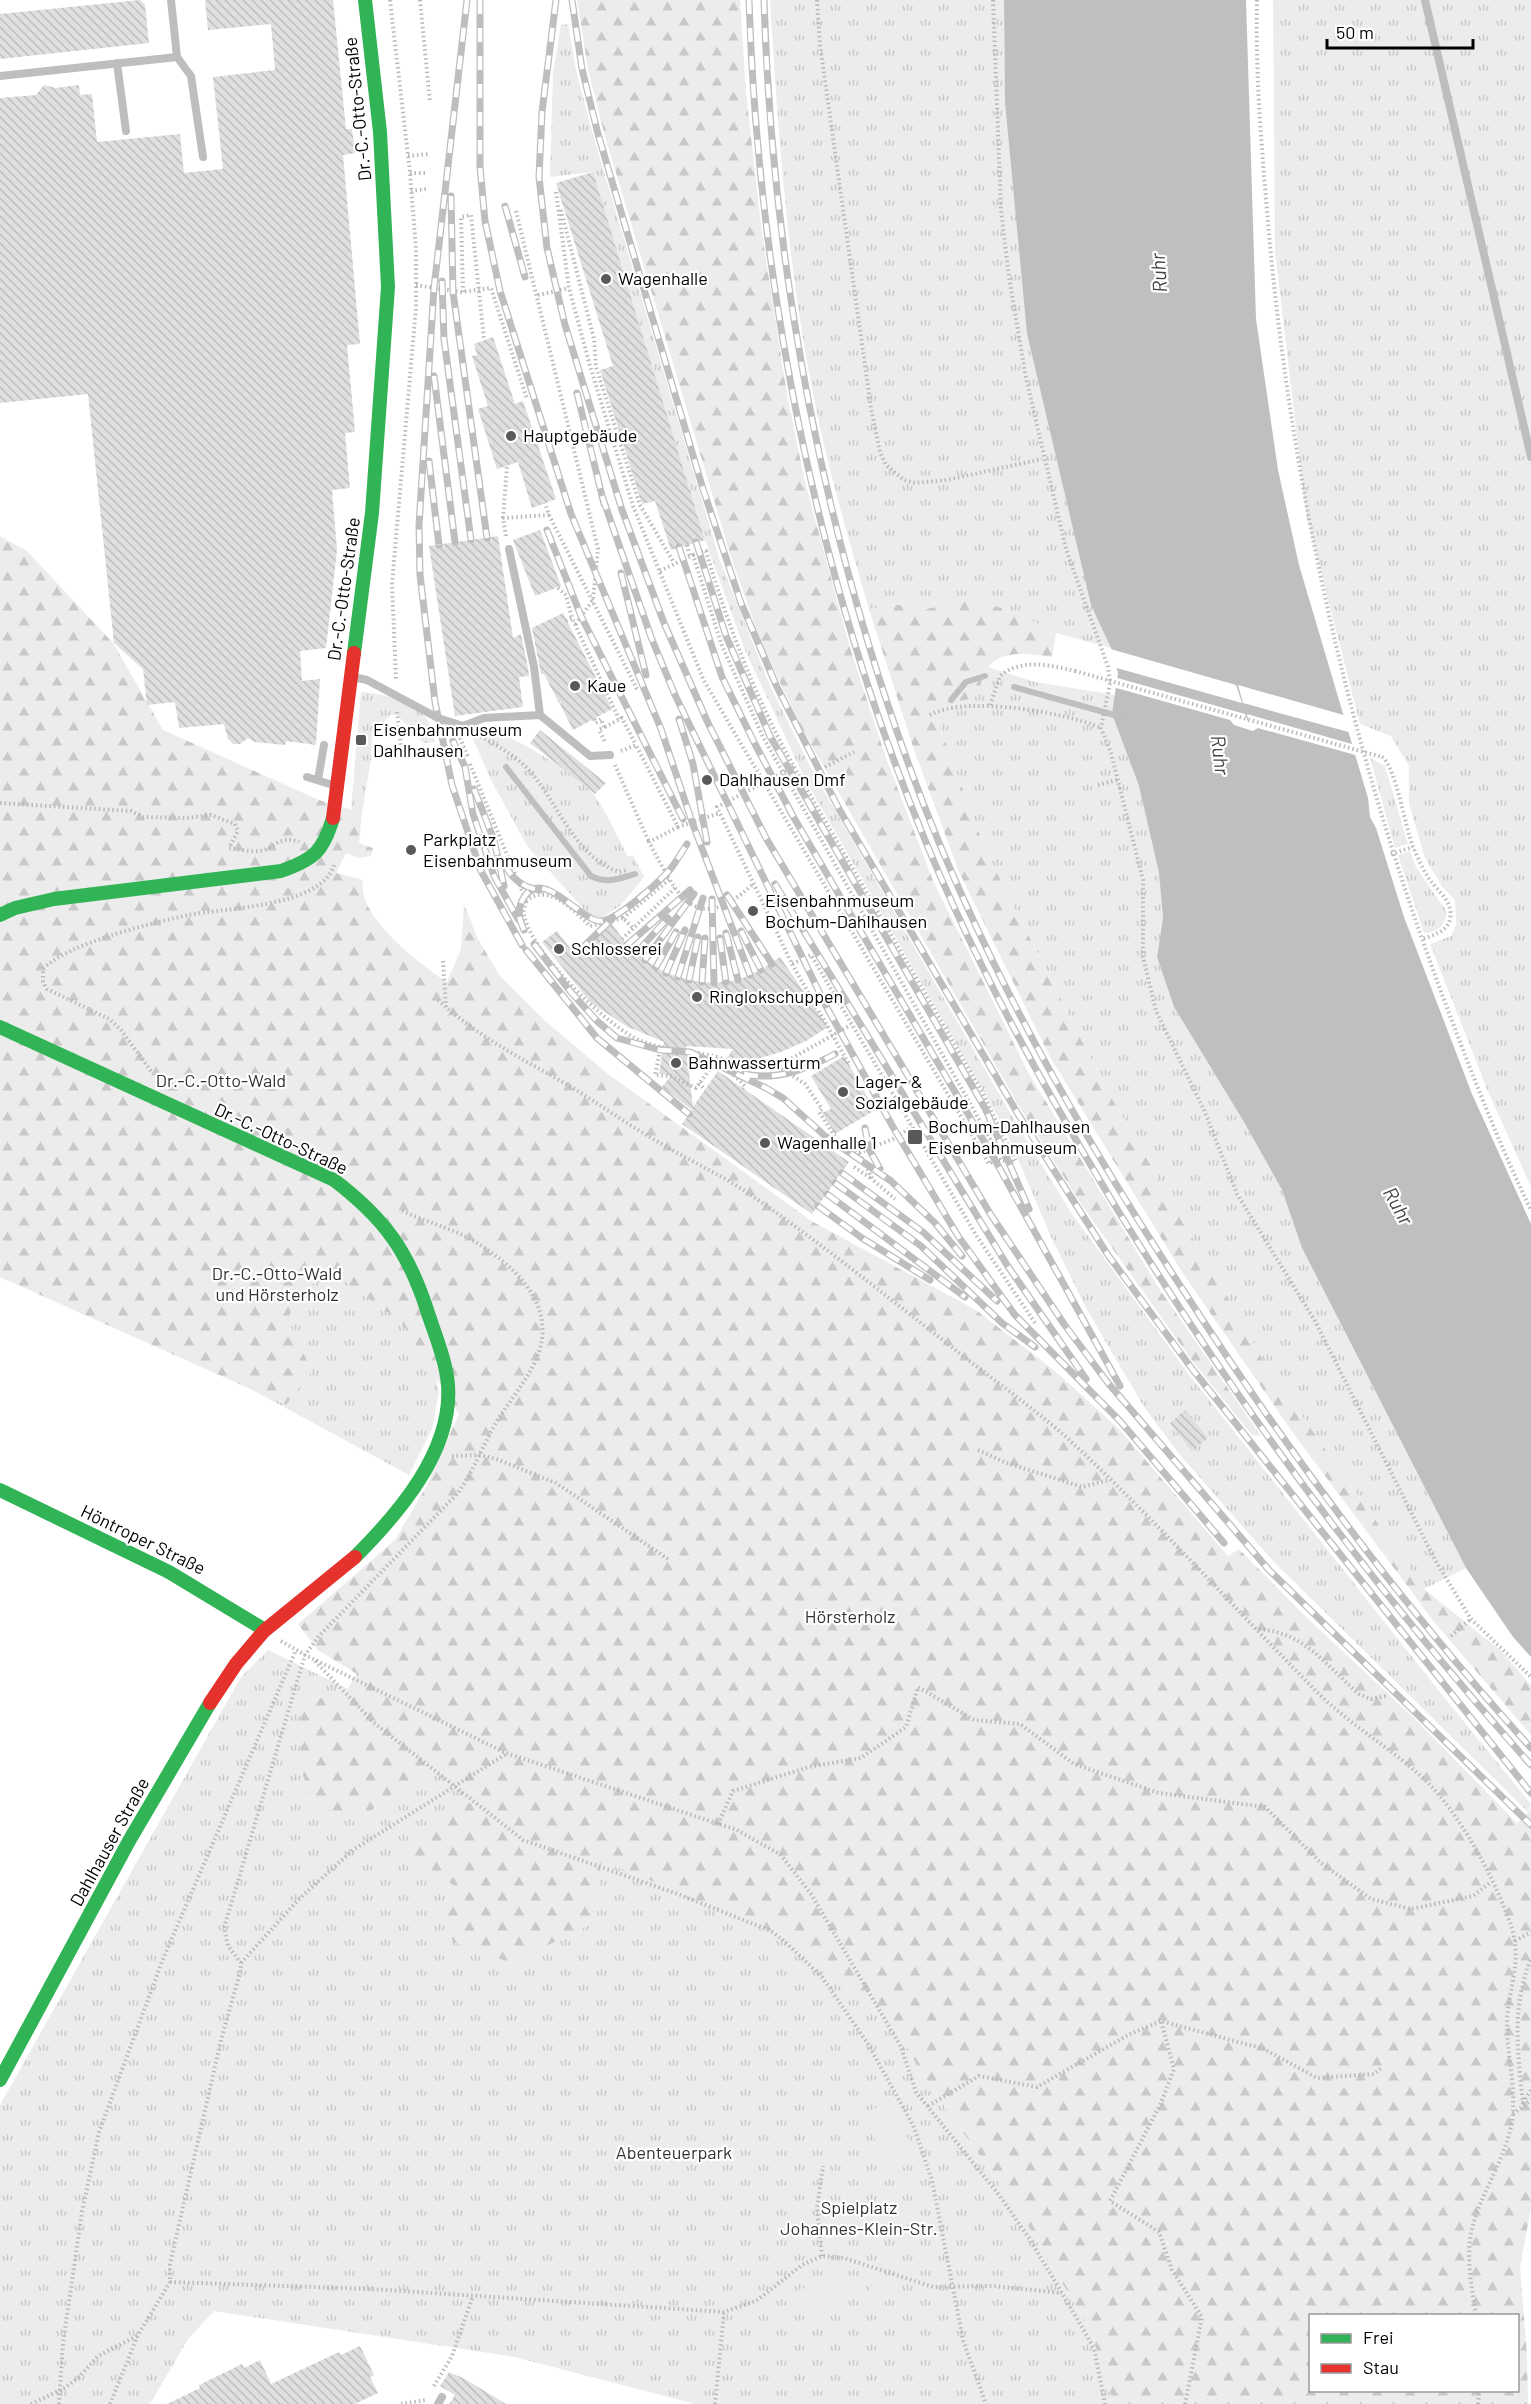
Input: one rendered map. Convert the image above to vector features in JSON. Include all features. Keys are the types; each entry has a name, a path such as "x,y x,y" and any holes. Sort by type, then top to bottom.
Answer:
{"street":[{"name":"Dr.-C.-Otto-Straße","path":"321,851 327,841 337,786 372,513 388,287 380,132 365,0"},
{"path":"0,915 15,908 54,899 281,871 304,864 321,851"},
{"name":"Dr.-C.-Otto-Straße","path":"0,1027 334,1180 374,1210 397,1239 415,1272 446,1377 448,1393 442,1427 430,1457 417,1480 391,1516 355,1557 265,1630"},
{"name":"Höntroper Straße","path":"0,1490 166,1570 220,1599 265,1630"},
{"name":"Dahlhauser Straße","path":"0,2080 65,1958 183,1749 219,1690 265,1630"}],"lane":[{"path":"171,0 177,57 191,76 203,157"},
{"path":"1425,0 1531,457"},
{"path":"0,76 177,57"},
{"path":"117,63 126,131"},
{"path":"509,549 534,667 540,715"},
{"path":"350,676 367,680 394,692 438,718 463,726 484,718 540,715 590,756 610,755"},
{"path":"318,780 324,745"},
{"path":"307,777 337,786"}],"path":[{"path":"420,0 430,102"},
{"path":"817,0 820,45 869,397 880,452 886,465 904,480 931,482 1042,459"},
{"path":"993,0 994,82 1004,232 1026,378 1042,459 1066,549 1106,659 1110,683 1101,728 1111,753 1143,880 1143,957 1156,1011 1204,1110 1237,1194 1315,1321 1435,1560 1471,1619 1531,1677"},
{"path":"1257,0 1264,179 1280,342 1301,484 1324,602 1364,760 1391,854 1479,1091 1531,1210"},
{"path":"408,156 429,154"},
{"path":"410,173 428,173"},
{"path":"411,190 426,189"},
{"path":"660,571 706,551 720,598 755,690 794,767 982,1092 1016,1162 1002,1160 989,1164 704,681 633,506 570,288 557,192 594,339 596,366 606,399 640,505 674,563"},
{"path":"516,210 598,549 597,580 593,600 575,625"},
{"path":"463,292 461,217 471,215 484,340"},
{"path":"416,285 463,292 491,288 527,399"},
{"path":"538,295 570,288"},
{"path":"507,466 503,518 509,549"},
{"path":"545,503 637,689"},
{"path":"503,518 549,515"},
{"path":"687,545 738,684 782,773 1002,1160"},
{"path":"558,588 566,596 575,625 615,706 619,719"},
{"path":"566,621 572,618"},
{"path":"990,705 1000,676 1015,667 1043,665 1075,671 1382,757 1388,761 1392,771 1413,847 1429,879 1446,901 1450,913 1444,930 1421,939"},
{"path":"394,692 401,746"},
{"path":"930,715 941,708 990,705 1040,713 1101,728"},
{"path":"678,827 622,718 599,730 649,842 670,879 692,904 711,909 732,903 753,884"},
{"path":"594,719 596,723 601,719 604,727"},
{"path":"471,730 526,767 554,803 575,837 597,861 619,872 627,870"},
{"path":"610,755 636,745"},
{"path":"825,767 854,752"},
{"path":"470,764 526,901 524,914 528,926 567,981 610,1023 642,1041 718,1057 752,1070"},
{"path":"794,767 717,807 792,964 850,1066"},
{"path":"1098,785 1117,780"},
{"path":"0,803 131,812 143,817 186,818 211,814 235,824 237,831 229,848 260,851 290,838 321,851"},
{"path":"649,842 678,827 720,813"},
{"path":"1391,854 1413,847"},
{"path":"154,1074 146,1068 121,1030 109,1018 71,1003 47,989 43,982 43,969 85,945 155,923 283,900 321,883 332,872 336,858"},
{"path":"526,901 537,894 550,896 567,905 590,926 623,918 670,879"},
{"path":"622,939 676,887"},
{"path":"623,918 634,928"},
{"path":"792,964 811,955 975,1235 1035,1323"},
{"path":"443,962 446,1007"},
{"path":"438,1000 502,1047 572,1087 655,1140 748,1192 862,1277 1039,1416 1110,1480 1340,1713 1423,1778 1449,1805 1462,1823 1491,1882 1515,1941 1518,1962 1507,2023 1513,2115 1508,2138 1471,2235 1469,2254 1476,2314"},
{"path":"778,1066 851,1025"},
{"path":"661,1046 655,1075 670,1076 696,1088 718,1057"},
{"path":"718,1057 724,1067 745,1086 743,1089"},
{"path":"733,1074 741,1075 767,1059 805,1084 822,1109 819,1112 832,1134 859,1153 873,1180"},
{"path":"700,1068 710,1069"},
{"path":"699,1083 705,1090"},
{"path":"859,1153 893,1139 912,1127"},
{"path":"854,1167 895,1199"},
{"path":"241,1964 228,1946 224,1928 305,1655 319,1636 458,1493 498,1420 534,1363 541,1332 539,1304 522,1278 470,1238 396,1207"},
{"path":"978,1450 1004,1462 1082,1487 1110,1480"},
{"path":"480,1455 556,1483 668,1559"},
{"path":"1451,1636 1471,1619"},
{"path":"1258,1629 1288,1634 1304,1644 1359,1694 1371,1699 1380,1699 1386,1695"},
{"path":"265,1630 312,1659 506,1754 718,1824 768,1846 781,1855 800,1876 901,2047 913,2085 1011,2211 1062,2293 1094,2348 1105,2404"},
{"path":"59,2404 63,2343 82,2212 99,2132 163,1959 296,1650"},
{"path":"312,1659 373,1722 523,1840 624,1874 771,1932 822,1977 868,2044 912,2125 932,2180 951,2286 970,2366 986,2404"},
{"path":"718,1824 733,1791 809,1767 861,1758 906,1727 918,1687 974,1720 1020,1724 1074,1764 1160,1792 1264,1807 1321,1863 1371,1899 1411,1909 1473,1896 1491,1882"},
{"path":"110,2404 138,2336 170,2282 171,2264 241,1964 300,1898 334,1865 369,1838 506,1754"},
{"path":"1515,1941 1531,1932"},
{"path":"1523,2104 1518,2055 1517,2010 1531,1959"},
{"path":"928,2106 979,2076 1037,2086 1130,2034 1161,2021 1264,2049 1317,2078 1374,2074 1383,2067"},
{"path":"1161,2021 1174,2068 1161,2103 1110,2201 1159,2232 1172,2271 1202,2317 1185,2404"},
{"path":"1513,2115 1531,2090"},
{"path":"1523,2104 1531,2100"},
{"path":"822,2256 817,2208 823,2166"},
{"path":"170,2282 314,2286 724,2312 756,2301 802,2265 822,2256 844,2258 933,2286 993,2286 1062,2293"},
{"path":"401,2404 425,2401 452,2356 473,2296"},
{"path":"716,2404 724,2312"},
{"path":"31,2404 80,2377 98,2356 138,2336"}],"green space":[{"path":"577,0 740,0 746,92 762,234 787,394 804,478 851,651 886,758 934,883 1028,1072 1160,1290 1261,1436 1252,1435 1193,1362 1081,1204 1022,1111 801,727 760,640 731,557 604,133 588,69"},
{"path":"770,0 1004,0 1005,103 1027,334 1091,604 1111,648 1056,633 1010,610 970,600 926,609 904,604 869,609 831,474 796,296 776,99"},
{"path":"1273,0 1531,0 1531,1187 1487,1089 1430,944 1451,936 1456,924 1455,900 1443,888 1425,858 1409,804 1409,766 1391,736 1360,724 1306,513 1275,252"},
{"path":"568,24 576,70 593,135 720,561 771,688 813,772 1013,1118 1072,1214 1187,1372 1531,1804 1528,1812 1275,1563 1227,1509 1176,1450 1144,1407 1086,1308 1052,1239 1006,1131 804,777 745,650 705,540 593,172 550,177 553,74 561,25"},
{"name":"Hörsterholz","path":"0,536 27,551 113,643 163,730 319,800 362,813 359,843 373,848 371,856 359,858 346,853 336,873 363,880 363,894 369,909 392,938 422,964 447,982 461,949 464,904 478,939 500,976 543,1019 608,1074 813,1222 976,1310 1055,1371 1119,1429 1228,1556 1239,1549 1302,1613 1414,1718 1517,1823 1531,1809 1531,2208 1520,2267 1528,2404 1114,2404 1090,2329 1021,2214 921,2073 901,2036 807,1946 623,1869 601,1863 596,1913 578,1934 552,1943 514,1964 453,1942 443,1902 457,1887 408,1860 426,1835 476,1798 431,1763 364,1816 314,1807 303,1775 298,1724 306,1699 342,1697 357,1674 318,1650 298,1624 395,1540 426,1487 459,1414 401,1322 341,1279 330,1278 297,1290 288,1321 312,1371 286,1405 0,1277"},
{"path":"970,600 1010,610 1056,633 1052,657 1019,654 1003,657 989,666 976,696 934,712 986,851 1103,1083 1266,1365 1424,1589 1500,1650 1531,1685 1531,1735 1435,1623 1293,1433 1182,1272 1050,1057 959,872 914,750 869,609 904,604 926,609"},
{"path":"988,667 1035,682 1116,695 1112,714 1139,786 1159,873 1163,918 1157,957 1174,1007 1244,1122 1282,1190 1302,1248 1466,1568 1424,1589 1266,1365 1103,1083 986,851 934,712 976,696"},
{"path":"361,692 397,699 421,712 431,727 435,742 424,743 397,715 391,715 384,722 373,724 371,759 362,813 351,810"},
{"path":"479,727 506,736 561,767 597,799 628,857 633,855 644,877 619,907 601,918 588,914 528,847 492,782 473,739"},
{"path":"1370,758 1385,766 1408,844 1395,848"},
{"path":"1410,851 1416,867 1447,912 1443,924 1433,932 1424,933 1398,855"},
{"name":"Dr.-C.-Otto-Wald und Hörsterholz","path":"0,1041 327,1193 430,1351 439,1392 432,1429 409,1475 107,1311"},
{"name":"Abenteuerpark","path":"268,1650 348,1689 342,1697 306,1699 364,1816 431,1763 477,1798 426,1835 409,1860 458,1887 514,1964 552,1943 578,1934 596,1913 601,1863 623,1869 807,1946 901,2036 921,2073 1021,2214 1090,2329 1114,2404 695,2404 515,2357 214,2311 188,2339 150,2404 0,2404 0,2105 241,1677"},
{"path":"890,2101 918,2160 891,2173 863,2114"},
{"path":"875,2274 891,2280 884,2301 868,2296"},
{"path":"841,2277 849,2301 805,2314 798,2290"}],"water":[{"name":"Ruhr","path":"1004,0 1246,0 1256,319 1278,470 1299,565 1368,798 1370,817 1376,828 1404,917 1472,1094 1531,1224 1531,1657 1513,1637 1466,1568 1302,1248 1282,1190 1244,1122 1174,1007 1157,957 1163,918 1159,873 1139,786 1112,714 1118,673 1111,648 1091,605 1027,334 1005,103"}],"pier":[{"path":"1107,648 1236,685 1242,703 1113,667"},
{"path":"1114,677 1245,714 1249,724 1247,714 1355,745 1359,756 1258,728 1253,731 1234,725 1230,720 1113,687"},
{"path":"1238,685 1347,716 1352,733 1243,703"}],"building":[{"path":"140,0 145,5 149,43 0,59 0,14"},
{"path":"205,0 333,0 346,129 352,129 355,153 343,155 360,344 347,345 355,432 345,433 350,488 332,490 337,550 326,648 300,651 302,681 320,679 316,745 286,741 285,745 255,742 248,738 240,744 233,744 228,739 224,724 179,728 175,702 147,705 143,669 114,643 88,394 0,403 0,98 36,95 44,85 56,88 79,85 80,95 92,94 97,142 180,134 184,173 223,169 213,77 275,70 271,24 208,30"},
{"name":"Wagenhalle","path":"593,172 705,540 671,550 655,501 642,504 600,370 613,366 556,183"},
{"name":"Hauptgebäude","path":"493,337 515,404 523,401 556,499 532,508 518,462 497,469 478,409 488,406 472,356 477,355 474,344"},
{"path":"540,530 561,586 535,596 513,540"},
{"path":"498,536 513,638 521,634 528,668 529,676 519,677 523,707 455,716 429,546"},
{"name":"Kaue","path":"563,613 612,709 573,730 561,702 559,703 544,674 541,674 532,628"},
{"path":"540,730 606,783 595,794 530,743"},
{"path":"612,924 627,945 645,960 666,973 689,980 714,983 738,980 761,970 780,957 828,1027 806,1041 781,1052 719,1070 733,1049 686,1046 693,1107 718,1071 849,1162 812,1214 682,1124 692,1110 662,1087 671,1076 659,1073 664,1042 628,1027 591,1003 542,942 557,931 576,956"},
{"name":"Lager- & Sozialgebäude","path":"844,1056 875,1110 835,1134 822,1113 831,1109 811,1076"},
{"path":"1185,1410 1208,1438 1192,1451 1170,1423"},
{"path":"360,2346 374,2375 370,2377 378,2393 355,2404 167,2404 242,2364 244,2368 260,2360 271,2384 339,2352 341,2355"},
{"path":"449,2372 506,2404 449,2404 455,2395 440,2386"}],"waterway":[{"path":"951,700 966,682 985,676"},
{"path":"1014,687 1118,716"},
{"path":"506,767 591,876 608,880 635,874"}],"railway":[{"path":"467,0 434,288 419,525 420,575 435,702 452,785 481,871 522,945"},
{"path":"480,0 480,167 485,221 500,291 571,514 661,729 692,822 750,975"},
{"path":"556,0 542,112 539,177 547,248 565,325 622,510 664,623 708,723 766,838 991,1215 1064,1324 1108,1383 1269,1570 1531,1825"},
{"path":"572,0 582,69 598,134 703,489 741,603 777,687 839,809 1018,1114 1108,1255 1193,1370 1531,1793"},
{"path":"749,0 755,107 765,214 780,321 800,428 824,533 853,637 887,740 946,888 990,982 1064,1119 1117,1209 1211,1355 1364,1565 1418,1633 1531,1765"},
{"path":"764,0 769,101 778,203 809,404 856,602 886,699 920,795 947,861 976,926 1040,1053 1111,1176 1187,1296 1266,1414 1350,1529 1438,1641 1531,1748"},
{"path":"451,196 453,292 487,538"},
{"path":"505,206 525,277"},
{"path":"442,281 444,339 471,540"},
{"path":"434,376 455,542"},
{"path":"577,393 604,504"},
{"path":"429,461 439,545"},
{"path":"602,496 651,637 675,695 826,1006 893,1127 958,1236 1015,1315 1120,1421 1224,1543"},
{"path":"547,530 581,616 683,819"},
{"path":"696,542 726,636 770,736 986,1110 1029,1209"},
{"path":"679,547 722,677 755,744 794,818 995,1160 1120,1386"},
{"path":"621,573 646,675"},
{"path":"679,719 693,764 707,842"},
{"path":"453,741 465,767 473,814 494,876 518,919"},
{"path":"474,789 494,840 504,886"},
{"path":"524,930 519,910 529,892 539,888 549,891 593,919 602,921 609,919 628,907 659,881 672,867 687,844"},
{"path":"504,863 518,881 540,890"},
{"path":"775,884 1007,1265 1086,1379"},
{"path":"627,945 690,890"},
{"path":"645,960 694,894"},
{"path":"727,895 772,964"},
{"path":"678,977 703,898"},
{"path":"712,899 714,983"},
{"path":"636,953 668,918"},
{"path":"578,952 612,919"},
{"path":"666,973 685,930"},
{"path":"741,931 761,970"},
{"path":"656,967 676,932"},
{"path":"726,933 738,980"},
{"path":"689,980 698,937"},
{"path":"702,982 705,938"},
{"path":"720,938 726,982"},
{"path":"534,944 570,991 597,1021 617,1038 660,1050 690,1052 783,1098 825,1136 891,1181 935,1223 962,1256"},
{"path":"526,950 597,1038 689,1114"},
{"path":"744,1074 780,1075 814,1064 835,1054"},
{"path":"865,1128 869,1149 880,1169"},
{"path":"842,1173 923,1232 997,1301"},
{"path":"835,1183 921,1246 1002,1323 1035,1347"},
{"path":"827,1194 965,1297"},
{"path":"818,1206 862,1238 930,1280"}],"traffic: fast":[{"path":"354,653 372,513 388,287 380,132 365,0"},
{"path":"0,915 15,908 54,899 281,871 301,863 321,847 333,818"},
{"path":"0,1027 334,1180 367,1208 392,1237 420,1289 440,1348 448,1385 447,1410 442,1434 420,1480 405,1501 355,1557"},
{"path":"0,1490 169,1572 265,1630"},
{"path":"0,2080 129,1841 210,1703"}],"traffic: jam":[{"path":"333,818 354,653"},
{"path":"210,1703 236,1664 264,1631 355,1557"}],"place":[{"name":"Wagenhalle","path":"606,279"},
{"name":"Hauptgebäude","path":"511,436"},
{"name":"Kaue","path":"575,686"},
{"name":"Eisenbahnmuseum Dahlhausen","path":"361,740"},
{"name":"Dahlhausen Dmf","path":"707,780"},
{"name":"Parkplatz Eisenbahnmuseum","path":"411,850"},
{"name":"Eisenbahnmuseum Bochum-Dahlhausen","path":"753,911"},
{"name":"Schlosserei","path":"559,949"},
{"name":"Ringlokschuppen","path":"697,997"},
{"name":"Bahnwasserturm","path":"676,1063"},
{"name":"Lager- & Sozialgebäude","path":"843,1092"},
{"name":"Bochum-Dahlhausen Eisenbahnmuseum","path":"915,1137"},
{"name":"Wagenhalle 1","path":"765,1143"}],"park label":[{"name":"Dr.-C.-Otto-Wald","path":"221,1081"},
{"name":"Spielplatz Johannes-Klein-Str.","path":"859,2218"}]}
